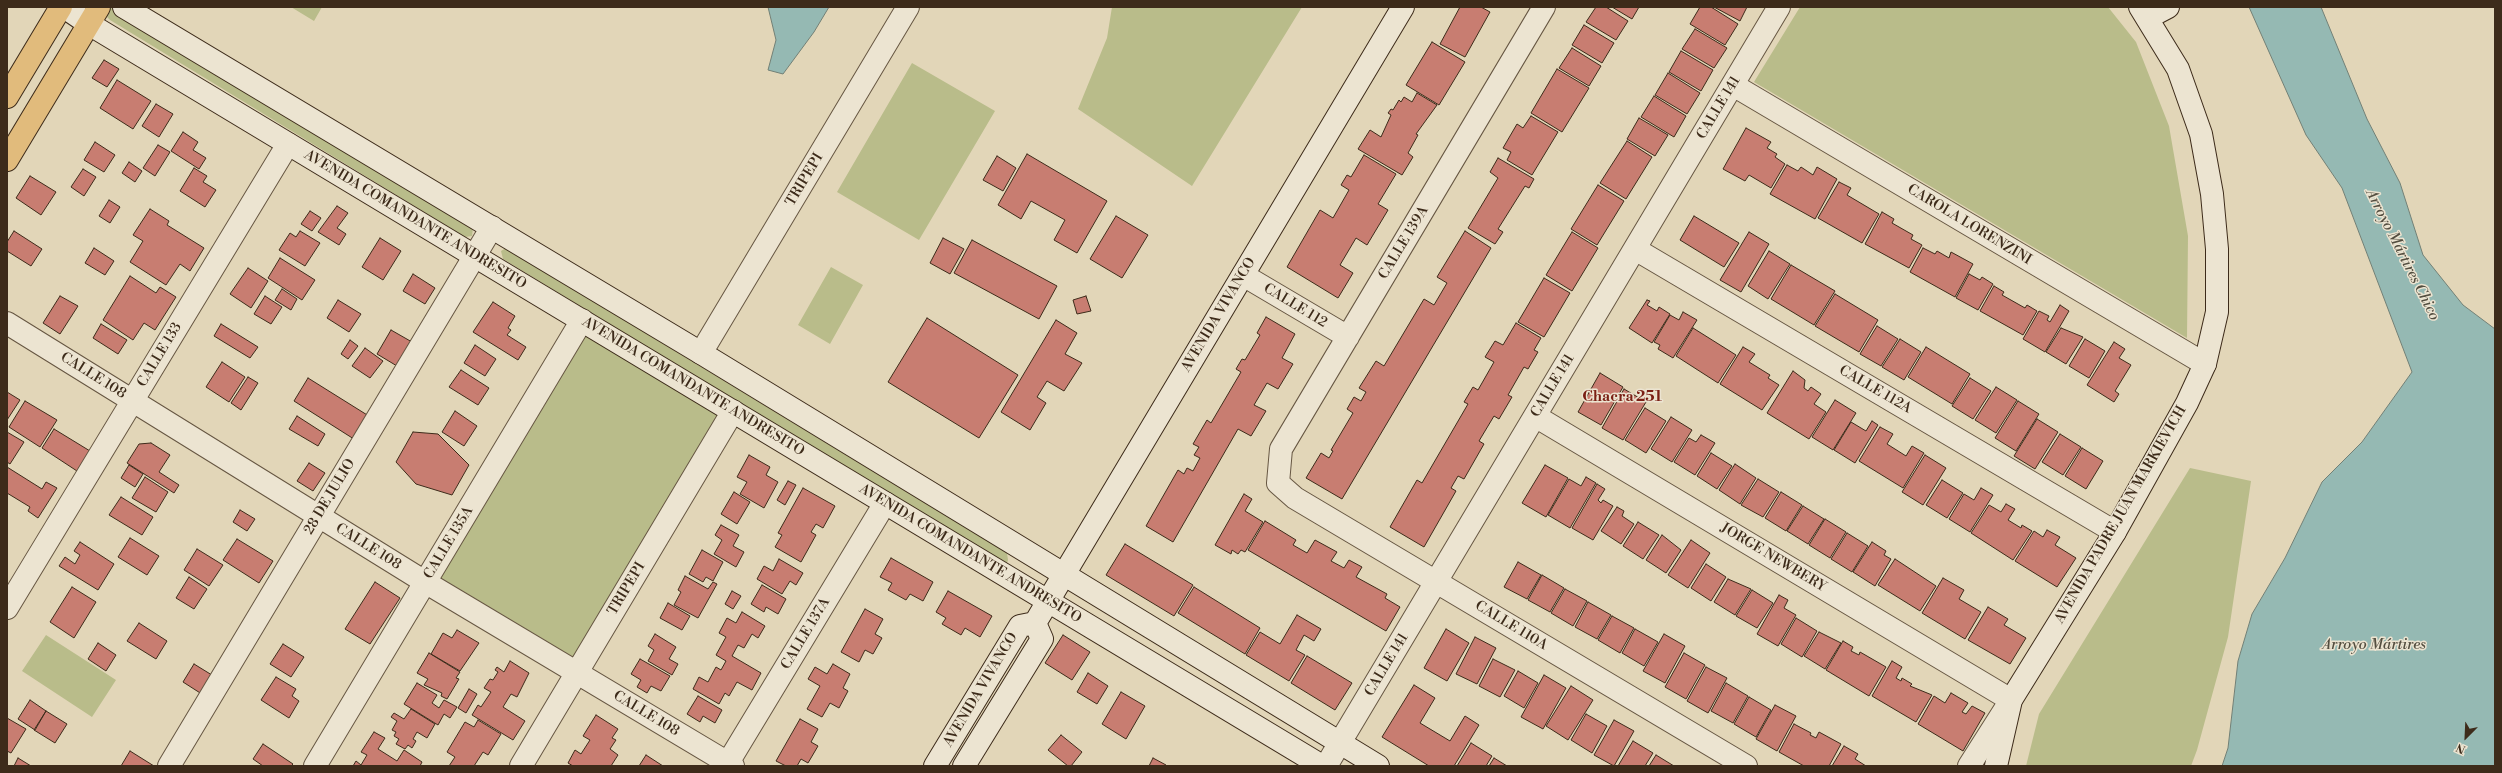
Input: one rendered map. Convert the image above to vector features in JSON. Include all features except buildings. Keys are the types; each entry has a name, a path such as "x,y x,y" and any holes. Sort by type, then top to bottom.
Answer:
{"main road":[{"path":"7,97 63,7"},
{"path":"7,160 94,16"}],"street":[{"name":"AVENIDA COMANDANTE ANDRESITO","path":"63,7 94,16 288,144 1322,766"},
{"path":"124,7 492,227 1378,766"},
{"name":"TRIPEPI","path":"701,354 908,7"},
{"name":"AVENIDA VIVANCO","path":"935,766 1020,626 1035,623 1403,7"},
{"name":"CALLE 139A","path":"1278,483 1281,449 1544,7"},
{"name":"CALLE 141","path":"1326,766 1779,7"},
{"path":"2143,12 2168,7"},
{"name":"AVENIDA PADRE JUAN MARKIEVICH","path":"1996,766 2011,700 2115,532 2187,403 2205,364 2217,312 2217,249 2212,194 2201,134 2178,69 2143,12"},
{"name":"CAROLA LORENZINI","path":"1733,85 2205,364"},
{"name":"CALLE 133","path":"7,608 288,144"},
{"name":"28 DE JULIO","path":"168,766 492,227"},
{"name":"CALLE 112A","path":"1635,249 2115,532"},
{"name":"CALLE 112","path":"1243,275 1348,337"},
{"name":"CALLE 135A","path":"315,766 582,320"},
{"name":"CALLE 108","path":"7,323 425,582 729,765"},
{"name":"TRIPEPI","path":"521,766 733,411"},
{"name":"JORGE NEWBERY","path":"1535,416 2011,700"},
{"name":"CALLE 110A","path":"1278,483 1295,498 1746,766"},
{"name":"CALLE 137A","path":"729,765 885,503"},
{"name":"AVENIDA VIVANCO","path":"964,766 1042,639 1035,623"},
{"path":"1969,766 2011,700"}],"green space":[{"path":"291,7 322,7 314,21"},
{"path":"1112,7 1302,7 1192,186 1078,109 1107,38"},
{"path":"1800,7 2108,7 2136,42 2169,126 2188,236 2187,338 1754,82"},
{"path":"112,8 473,228 472,236 465,237 110,20 106,16 109,9"},
{"path":"912,63 995,111 919,240 837,192"},
{"path":"506,248 1007,553 1007,563 999,562 503,259 501,251"},
{"path":"831,267 863,285 830,344 798,325"},
{"path":"580,328 724,416 578,660 436,575"},
{"path":"2190,468 2251,481 2228,637 2197,750 2191,766 2026,766 2039,714"},
{"path":"46,635 116,680 92,717 22,671"}],"water":[{"path":"768,7 829,7 814,32 783,74 768,70 776,40"},
{"name":"Arroyo Mártires","path":"2249,7 2321,7 2367,119 2400,183 2423,255 2463,305 2495,329 2495,766 2222,766 2228,748 2238,661 2252,614 2285,558 2322,482 2362,442 2412,372 2342,188 2306,135"}],"district":[{"name":"Chacra 251","path":"1622,397"}],"water label":[{"name":"Arroyo Mártires Chico","path":"2402,255"}]}
